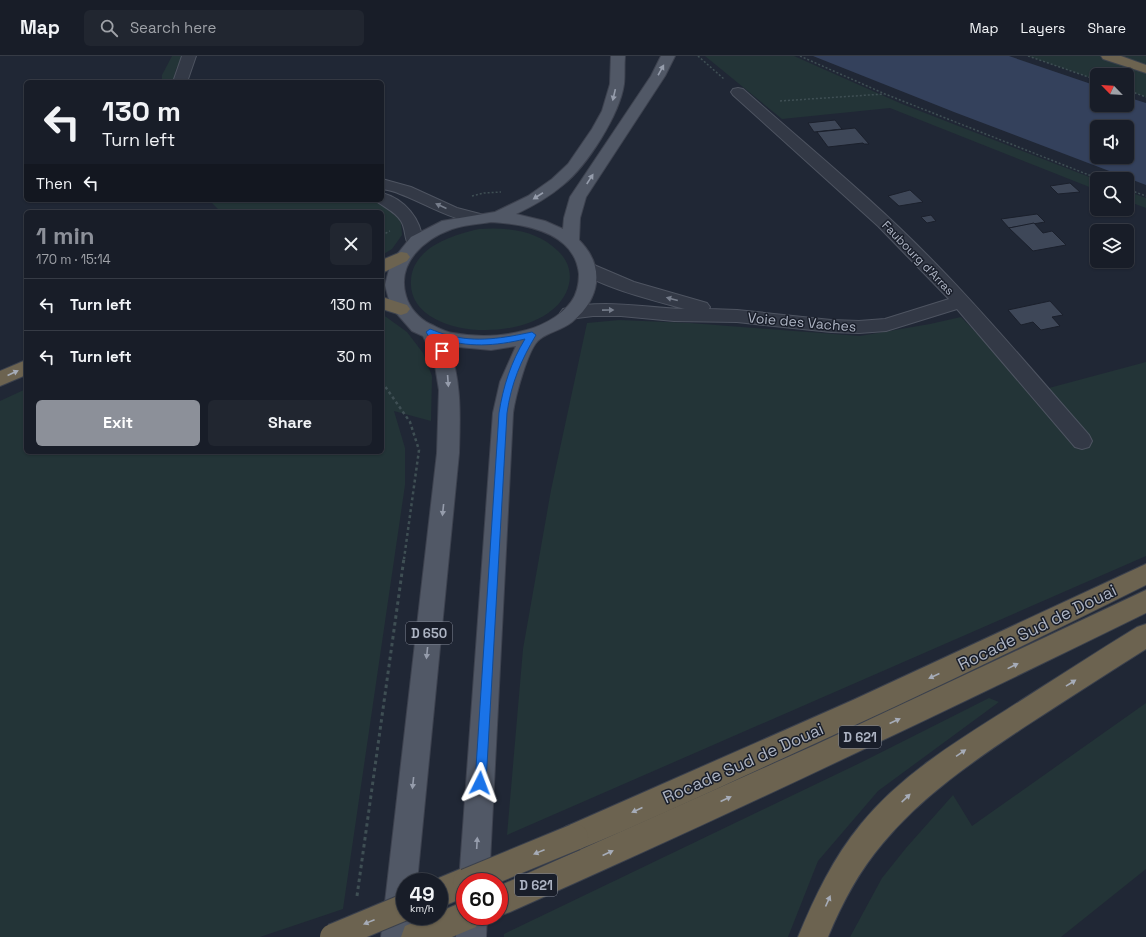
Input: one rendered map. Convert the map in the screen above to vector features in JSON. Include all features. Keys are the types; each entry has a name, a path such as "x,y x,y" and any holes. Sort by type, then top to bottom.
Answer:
{"highway":[{"path":"1108,56 1146,68"},
{"path":"384,266 401,257"},
{"path":"384,304 401,309"},
{"path":"0,364 24,354"},
{"path":"0,379 24,368"},
{"name":"Rocade Sud de Douai","path":"488,873 575,837 886,698 1049,622 1146,574"},
{"name":"Rocade Sud de Douai","path":"508,897 573,869 998,673 1146,600"},
{"path":"813,937 834,888 851,860 868,836 907,796 930,776 976,743 1146,635"},
{"path":"333,937 396,911"},
{"path":"416,937 456,920"}],"main road":[{"path":"498,217 534,199 558,182 573,167 600,129 609,110 617,84 618,56"},
{"path":"571,241 573,211 578,197 658,76 668,56"},
{"path":"498,217 523,220 539,224 560,233 571,241 583,257 587,268 588,281 584,295 570,313 549,328 532,335 501,342 479,343 448,338 430,332 410,319 394,298 392,286 393,274 401,257 415,242 444,227 478,218 498,217"},
{"name":"D 650","path":"396,937 448,453 449,412 446,362 438,342 430,332"},
{"path":"475,873 503,413 505,398 513,370 523,349 532,335"},
{"path":"471,937 472,925"}],"street":[{"path":"181,80 189,56"},
{"name":"Faubourg d'Arras","path":"744,97 871,210 914,252 1082,441"},
{"path":"384,185 404,190 451,211 478,218"},
{"path":"384,199 398,208 411,221 415,232 415,242"},
{"name":"Voie des Vaches","path":"587,268 605,278 624,285 737,316"},
{"name":"Voie des Vaches","path":"570,313 607,310 690,316 737,316 831,326 874,327 960,302"}],"path":[{"path":"698,56 744,97 885,94"},
{"path":"800,56 885,94 1090,175"},
{"path":"1028,56 1090,78"},
{"path":"1134,93 1146,97"},
{"path":"1134,192 1146,196"},
{"path":"357,898 419,450 414,427 384,385"}],"shaded area":[{"path":"172,56 183,56 176,69 173,80 162,80 162,75"},
{"path":"705,56 794,56 902,104 1090,177 1090,187 890,108 782,119"},
{"path":"1028,56 1146,56 1146,97 1134,93 1134,68 1090,68 1090,78"},
{"path":"1134,194 1146,198 1146,208 1134,204"},
{"path":"211,202 376,202 383,205 401,221 402,235 392,249 384,254 384,210 219,210"},
{"path":"479,229 521,231 541,238 558,251 566,262 570,279 558,305 538,319 512,328 483,330 455,326 432,317 416,301 411,280 413,269 419,259 436,244 458,235"},
{"path":"384,315 407,332 423,353 432,376 431,421 394,411 405,448 405,485 343,909 260,937 0,937 0,401 24,390 24,454 384,454"},
{"path":"961,317 1034,392 1146,362 1146,556 507,835 523,649 551,490 587,323 619,320 690,323 860,336"},
{"path":"989,698 999,702 878,791 818,861 788,937 504,937 504,934 862,762"},
{"path":"1146,703 1146,869 1061,937 850,937 882,878 906,848 953,795 972,826"}],"water":[{"path":"813,56 1009,56 1090,84 1090,112 1134,112 1134,99 1146,103 1146,185 1134,180 1134,172 1112,172 1091,164 1134,164 1134,120 1090,120 1090,164"}],"building":[{"path":"835,120 842,129 814,132 808,123"},
{"path":"855,128 869,144 863,143 828,147 817,132"},
{"path":"1070,183 1080,192 1058,194 1050,186"},
{"path":"910,190 923,202 899,206 888,196"},
{"path":"1037,214 1045,222 1009,228 1001,219"},
{"path":"931,215 936,221 927,223 921,217"},
{"path":"1034,223 1043,233 1052,231 1066,245 1033,251 1009,228"},
{"path":"1050,301 1063,315 1052,317 1060,326 1041,330 1033,322 1021,325 1008,310"}],"route":[{"path":"442,351 438,342 430,332 448,338 479,343 501,342 532,335 523,349 513,370 505,398 503,413 488,676 480,783"}]}
